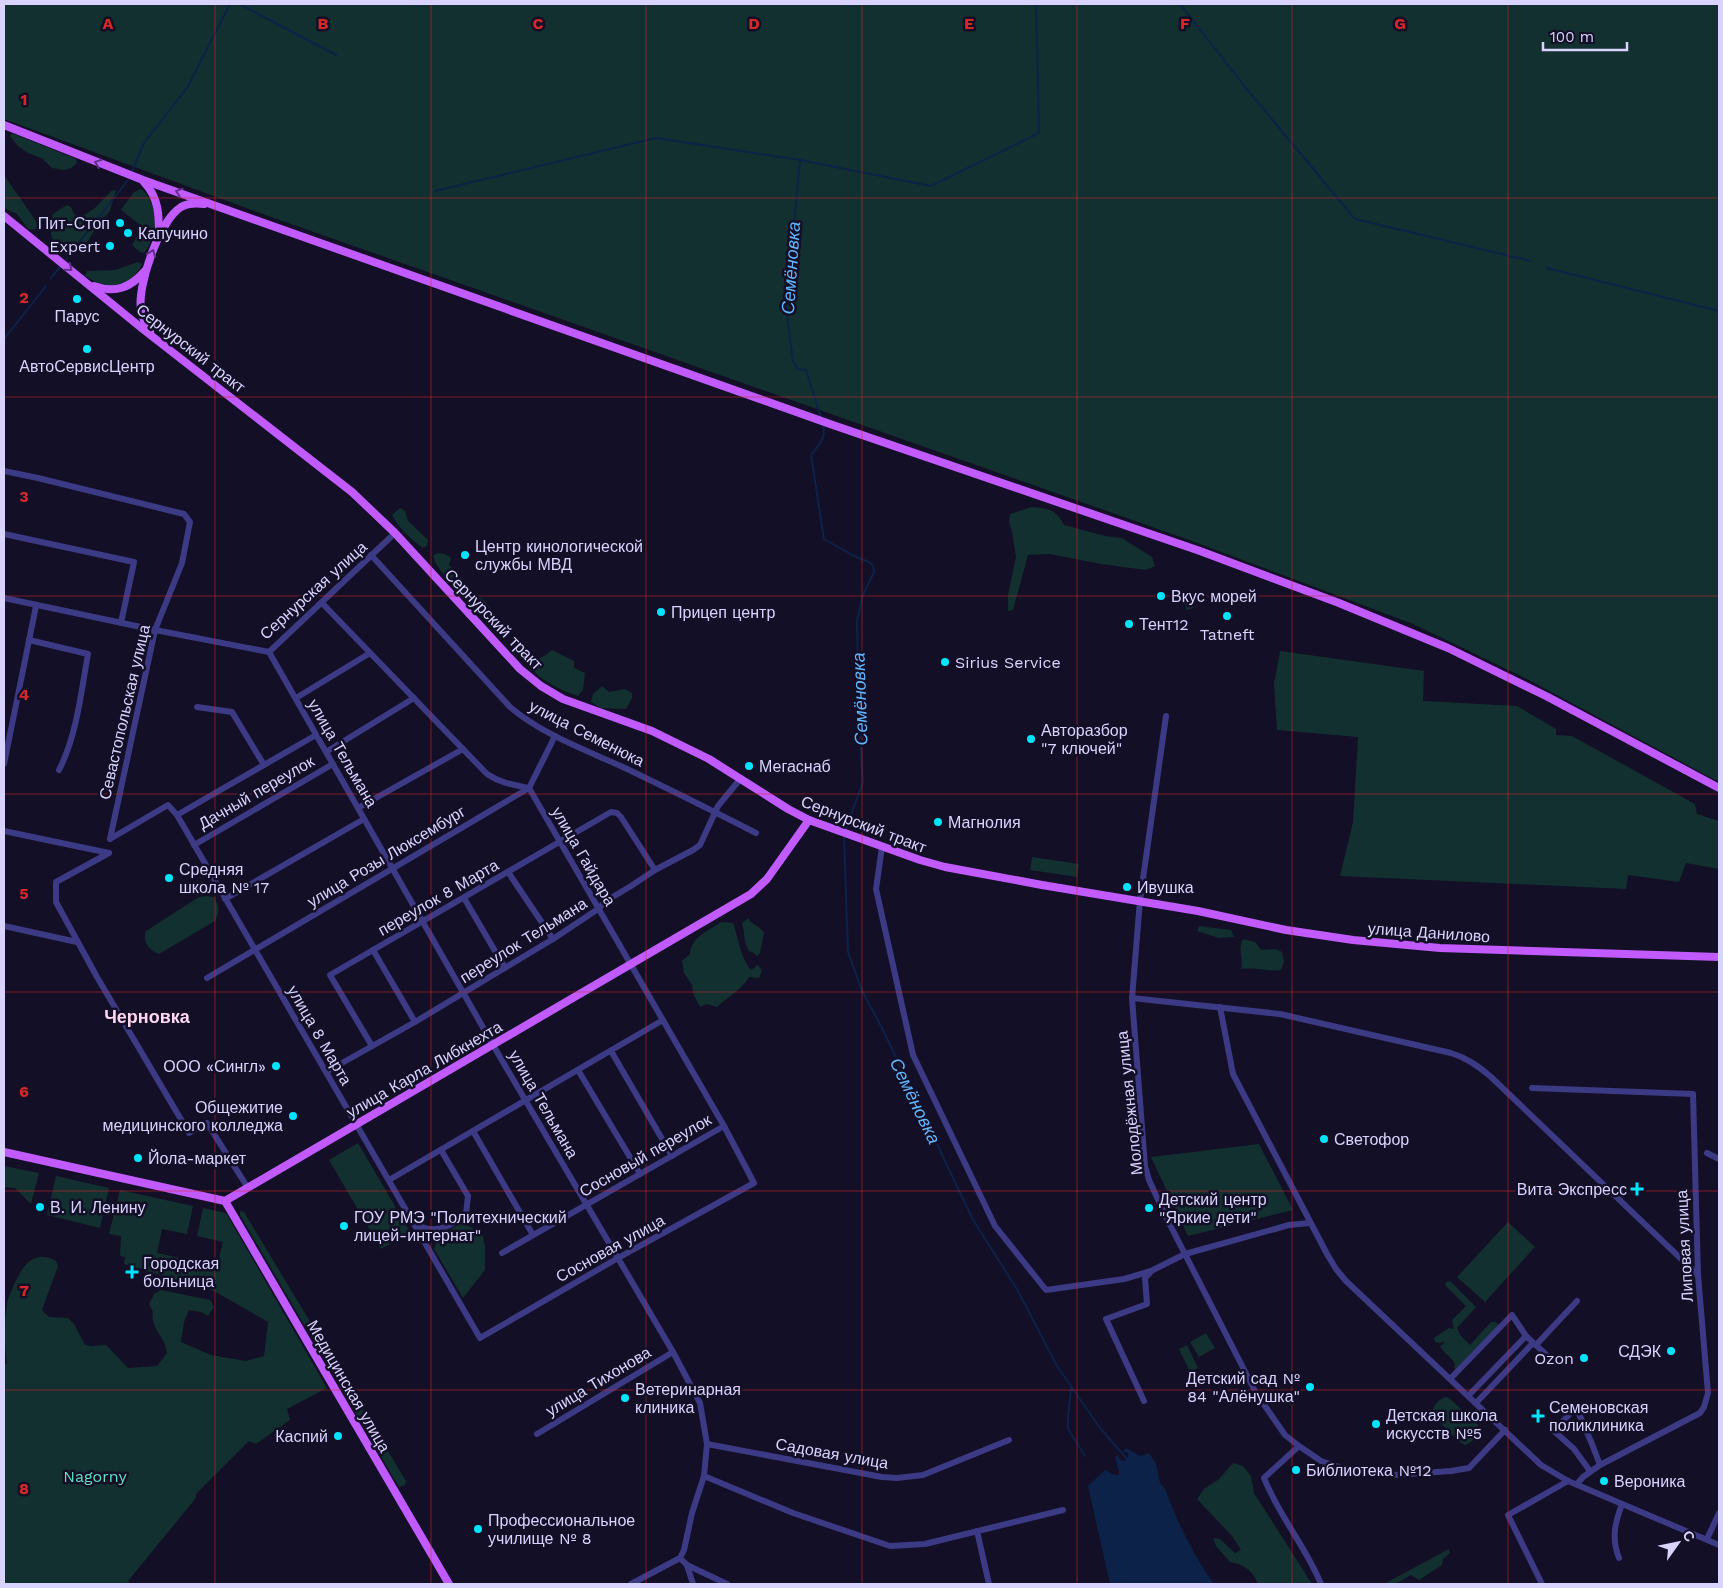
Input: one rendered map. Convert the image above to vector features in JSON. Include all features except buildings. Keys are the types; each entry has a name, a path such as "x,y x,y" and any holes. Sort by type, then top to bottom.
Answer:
{"main road":[{"path":"4,125 143,180 830,424 1200,551 1354,609 1448,648 1546,696 1719,788"},
{"path":"143,180 151,188 156,201 159,236"},
{"path":"152,336 141,310 140,302 145,270 159,236 182,206 192,203 214,204"},
{"name":"Сернурский тракт","path":"4,216 152,336 352,492 395,533 520,669 541,686 563,698 652,731 709,759 808,820 882,847 944,867 1140,900"},
{"path":"90,285 108,290 122,289 132,284 145,270"},
{"name":"улица Карла Либкнехта","path":"225,1201 751,894 766,879 808,820"},
{"name":"улица Данилово","path":"1140,900 1286,930 1389,944 1440,948 1719,957"},
{"path":"4,1152 225,1201"},
{"name":"Медицинская улица","path":"225,1201 449,1584"}],"street":[{"name":"Севастопольская улица","path":"4,472 38,478 184,514 190,522 182,563 155,630 110,839 168,805 177,815"},
{"name":"Сернурская улица","path":"4,598 269,652 395,533"},
{"path":"4,534 134,562 121,622"},
{"name":"улица Семенюка","path":"371,555 510,707 525,720 756,832"},
{"path":"322,603 493,778 507,784 529,788 556,736"},
{"path":"4,764 36,606"},
{"path":"29,640 88,654 77,714 66,756 60,770"},
{"name":"улица Тельмана","path":"269,652 493,1045 673,1352 700,1403 707,1444"},
{"path":"296,698 370,653"},
{"path":"326,752 414,698"},
{"path":"197,707 232,712 264,765"},
{"name":"Молодёжная улица","path":"1166,716 1140,900 1132,998 1146,1166 1153,1189 1256,1393 1285,1435 1298,1446 1321,1461 1354,1472 1394,1474 1451,1471 1469,1468 1505,1430"},
{"path":"177,815 316,734"},
{"path":"358,808 463,748"},
{"name":"Дачный переулок","path":"194,844 333,764"},
{"name":"переулок Тельмана","path":"326,1072 464,993 553,939 598,909 606,901 655,870 693,850 700,844 718,806 741,778"},
{"name":"улица Гайдара","path":"529,788 724,1126 754,1183"},
{"name":"улица Розы Люксембург","path":"207,978 529,788"},
{"name":"переулок 8 Марта","path":"372,1046 330,975 611,812 617,813 621,817 655,870"},
{"name":"улица 8 Марта","path":"177,815 480,1338"},
{"path":"225,899 364,819"},
{"path":"4,831 108,852 56,882 56,902 77,942 189,1133 208,1123 248,1188"},
{"path":"882,847 876,889 914,1055 995,1226 1046,1290 1124,1280 1151,1271 1186,1254 1289,1225 1310,1223"},
{"path":"508,872 553,939"},
{"path":"464,898 505,968"},
{"path":"4,926 77,942"},
{"path":"373,950 415,1022"},
{"path":"1132,998 1280,1014 1463,1057 1476,1064 1490,1076 1698,1275"},
{"path":"1220,1007 1234,1074 1310,1223 1327,1254 1346,1281 1451,1378 1541,1465 1568,1481 1719,1545"},
{"path":"389,1180 663,1020"},
{"path":"610,1051 672,1156"},
{"path":"578,1070 640,1174"},
{"name":"Липовая улица","path":"1532,1088 1693,1094 1698,1275 1708,1393 1704,1407 1700,1413 1590,1471 1577,1484"},
{"name":"Сосновый переулок","path":"502,1253 724,1126"},
{"path":"473,1131 533,1235"},
{"path":"413,1223 429,1230 441,1228 458,1221 466,1214 468,1196 441,1150"},
{"path":"1707,1153 1719,1159"},
{"name":"Сосновая улица","path":"480,1338 618,1258 754,1183"},
{"path":"1144,1401 1106,1319 1147,1304 1145,1278 1151,1271"},
{"path":"1476,1403 1577,1301"},
{"path":"1451,1378 1512,1315 1526,1336 1552,1360"},
{"path":"1469,1395 1526,1336"},
{"name":"улица Тихонова","path":"537,1434 673,1352"},
{"path":"1590,1471 1574,1449 1554,1431 1576,1407 1600,1465"},
{"name":"Садовая улица","path":"707,1444 882,1477 897,1478 923,1474 1009,1440"},
{"path":"631,1584 680,1558 684,1550 692,1513 704,1476 707,1444"},
{"path":"1298,1446 1264,1478 1275,1503 1297,1537 1321,1584"},
{"path":"704,1476 792,1513 890,1546 926,1544 1062,1510"},
{"path":"1542,1584 1508,1515 1568,1481"},
{"path":"1619,1558 1614,1536 1615,1522 1622,1504"},
{"path":"1707,1539 1719,1513"},
{"path":"977,1531 989,1584"},
{"path":"680,1558 687,1565 728,1584"},
{"path":"687,1565 693,1584"}],"green space":[{"path":"4,4 1719,4 1719,782 1525,678 1413,624 1192,541 274,218 4,119"},
{"path":"12,133 76,159 77,163 71,168 64,170 52,168 43,159 28,153 18,146 10,136"},
{"path":"4,175 38,224 36,229 29,230 17,214 4,208"},
{"path":"141,189 151,203 155,220 152,238 144,253 132,245 143,227 121,210 134,192"},
{"path":"116,190 110,211 99,223 83,249 73,255 56,245 51,235 53,214 67,205 80,218 96,207 111,191"},
{"path":"138,262 142,264 136,273 124,284 117,286 102,284 85,276 87,271 115,270"},
{"path":"1032,507 1043,508 1055,513 1064,525 1105,536 1122,538 1152,557 1155,566 1146,570 1050,554 1028,555 1013,610 1008,611 1008,595 1016,557 1009,522 1010,514"},
{"path":"400,508 405,511 408,521 428,540 427,546 423,548 418,545 398,524 392,515"},
{"path":"437,553 445,554 451,558 449,565 490,608 489,617 484,619 447,580 433,556"},
{"path":"1187,591 1195,594 1198,600 1194,600 1191,606 1194,608 1186,610"},
{"path":"552,650 574,661 574,668 585,673 583,690 578,696 544,680 530,665"},
{"path":"1280,651 1424,671 1423,701 1517,706 1556,729 1556,735 1572,736 1695,804 1697,814 1719,821 1719,869 1686,863 1679,882 1628,875 1626,889 1340,876 1353,822 1358,737 1277,730 1274,684"},
{"path":"602,686 609,692 625,689 632,693 632,698 626,709 601,708 591,702 593,694"},
{"path":"1032,857 1079,864 1077,877 1030,870"},
{"path":"199,897 214,897 217,904 218,914 215,921 159,954 149,948 145,939 146,931"},
{"path":"748,918 764,933 760,953 757,956 749,951 745,940 742,923"},
{"path":"721,922 733,923 742,954 751,970 758,965 762,971 759,978 749,977 738,990 717,1007 707,1004 700,1007 693,993 692,985 684,973 682,961 690,954 691,948 697,939"},
{"path":"1199,926 1231,930 1234,937 1219,938 1197,931"},
{"path":"1243,939 1255,942 1261,950 1276,949 1282,952 1284,962 1281,970 1241,969 1241,943"},
{"path":"358,1143 410,1232 381,1249 329,1160"},
{"path":"1259,1144 1293,1210 1188,1236 1151,1157"},
{"path":"4,1166 39,1173 31,1204 15,1188 4,1187"},
{"path":"56,1176 109,1188 100,1228 47,1215"},
{"name":"Nagorny","path":"120,1190 193,1206 187,1234 162,1229 157,1253 217,1266 223,1242 197,1236 203,1208 226,1213 327,1388 287,1409 290,1420 256,1444 249,1441 196,1494 196,1498 128,1581 131,1584 4,1584 4,1364 7,1364 5,1320 9,1296 20,1273 29,1262 41,1257 56,1261 58,1266 42,1310 49,1317 68,1318 74,1324 85,1345 106,1345 128,1368 157,1366 167,1353 164,1342 154,1323 153,1312 149,1304 154,1294 161,1290 210,1300 214,1307 208,1316 201,1312 189,1310 184,1322 181,1342 211,1355 246,1361 264,1356 268,1322 214,1291 124,1264 125,1257 120,1256 121,1236 109,1234"},
{"path":"240,1211 244,1212 406,1481 405,1485 399,1487 240,1215"},
{"path":"1508,1222 1535,1247 1485,1302 1457,1277"},
{"path":"462,1223 482,1233 485,1246 485,1270 463,1298 434,1249 439,1235"},
{"path":"1450,1281 1476,1307 1457,1328 1460,1335 1470,1345 1491,1322 1496,1322 1499,1325 1456,1369 1454,1368 1455,1364 1453,1361 1440,1346 1444,1341 1440,1343 1435,1342 1434,1338 1449,1328 1454,1329 1452,1320 1466,1306 1445,1285 1446,1282"},
{"path":"1206,1333 1215,1348 1199,1357 1190,1342"},
{"path":"1187,1345 1198,1368 1190,1372 1179,1349"},
{"path":"1445,1397 1449,1398 1478,1425 1479,1431 1468,1444 1465,1445 1460,1442 1433,1416 1432,1413 1435,1405"},
{"path":"1233,1463 1243,1466 1251,1476 1254,1493 1312,1584 1258,1584 1247,1569 1240,1564 1230,1562 1216,1546 1213,1538 1220,1539 1235,1553 1241,1550 1232,1536 1197,1499 1204,1489 1219,1479"},
{"path":"1449,1549 1450,1553 1443,1559 1442,1565 1419,1580 1411,1575 1395,1584 1384,1584"}],"water":[{"path":"1126,1448 1140,1456 1149,1453 1156,1464 1160,1483 1165,1489 1186,1538 1214,1584 1110,1584 1088,1486 1105,1470 1119,1475 1115,1458 1118,1455 1120,1460 1125,1461 1128,1458 1128,1453 1123,1451"}],"waterway":[{"path":"132,171 144,143 187,88 230,4"},
{"path":"239,4 336,55"},
{"name":"Семёновка","path":"821,418 806,370 798,369 793,361 786,309 800,160 931,186 1039,133 1036,4"},
{"path":"1180,4 1246,88 1355,219 1531,261"},
{"path":"435,191 656,138 800,160"},
{"path":"66,259 128,180"},
{"path":"51,278 60,267"},
{"path":"1547,268 1719,311"},
{"path":"4,339 46,286"},
{"name":"Семёновка","path":"823,425 823,438 811,455 824,539 869,562 873,566 874,572 863,595 857,621 859,719 863,782 845,831"},
{"name":"Семёновка","path":"844,836 848,952 862,991 883,1030 972,1218 1018,1291 1057,1366 1100,1428 1127,1459 1127,1462"},
{"path":"1071,1388 1068,1429 1085,1456"}],"place":[{"name":"Пит-Стоп","path":"120,223"},
{"name":"Капучино","path":"128,233"},
{"name":"Expert","path":"110,246"},
{"name":"Парус","path":"77,299"},
{"name":"АвтоСервисЦентр","path":"87,349"},
{"name":"Центр кинологической службы МВД","path":"465,555"},
{"name":"Вкус морей","path":"1161,596"},
{"name":"Прицеп центр","path":"661,612"},
{"name":"Tatneft","path":"1227,616"},
{"name":"Тент12","path":"1129,624"},
{"name":"Sirius Service","path":"945,662"},
{"name":"Авторазбор \"7 ключей\"","path":"1031,739"},
{"name":"Мегаснаб","path":"749,766"},
{"name":"Магнолия","path":"938,822"},
{"name":"Средняя школа № 17","path":"169,878"},
{"name":"Ивушка","path":"1127,887"},
{"name":"ООО «Сингл»","path":"276,1066"},
{"name":"Общежитие медицинского колледжа","path":"293,1116"},
{"name":"Светофор","path":"1324,1139"},
{"name":"Йола-маркет","path":"138,1158"},
{"name":"Вита Экспресс","path":"1637,1189"},
{"name":"В. И. Ленину","path":"40,1207"},
{"name":"Детский центр \"Яркие дети\"","path":"1149,1208"},
{"name":"ГОУ РМЭ \"Политехнический лицей-интернат\"","path":"344,1226"},
{"name":"Городская больница","path":"132,1272"},
{"name":"СДЭК","path":"1671,1351"},
{"name":"Ozon","path":"1584,1358"},
{"name":"Детский сад № 84 \"Алёнушка\"","path":"1310,1387"},
{"name":"Ветеринарная клиника","path":"625,1398"},
{"name":"Семеновская поликлиника","path":"1538,1416"},
{"name":"Детская школа искусств №5","path":"1376,1424"},
{"name":"Каспий","path":"338,1436"},
{"name":"Библиотека №12","path":"1296,1470"},
{"name":"Вероника","path":"1604,1481"},
{"name":"Профессиональное училище № 8","path":"478,1529"}],"district":[{"name":"Черновка","path":"147,1017"}]}
